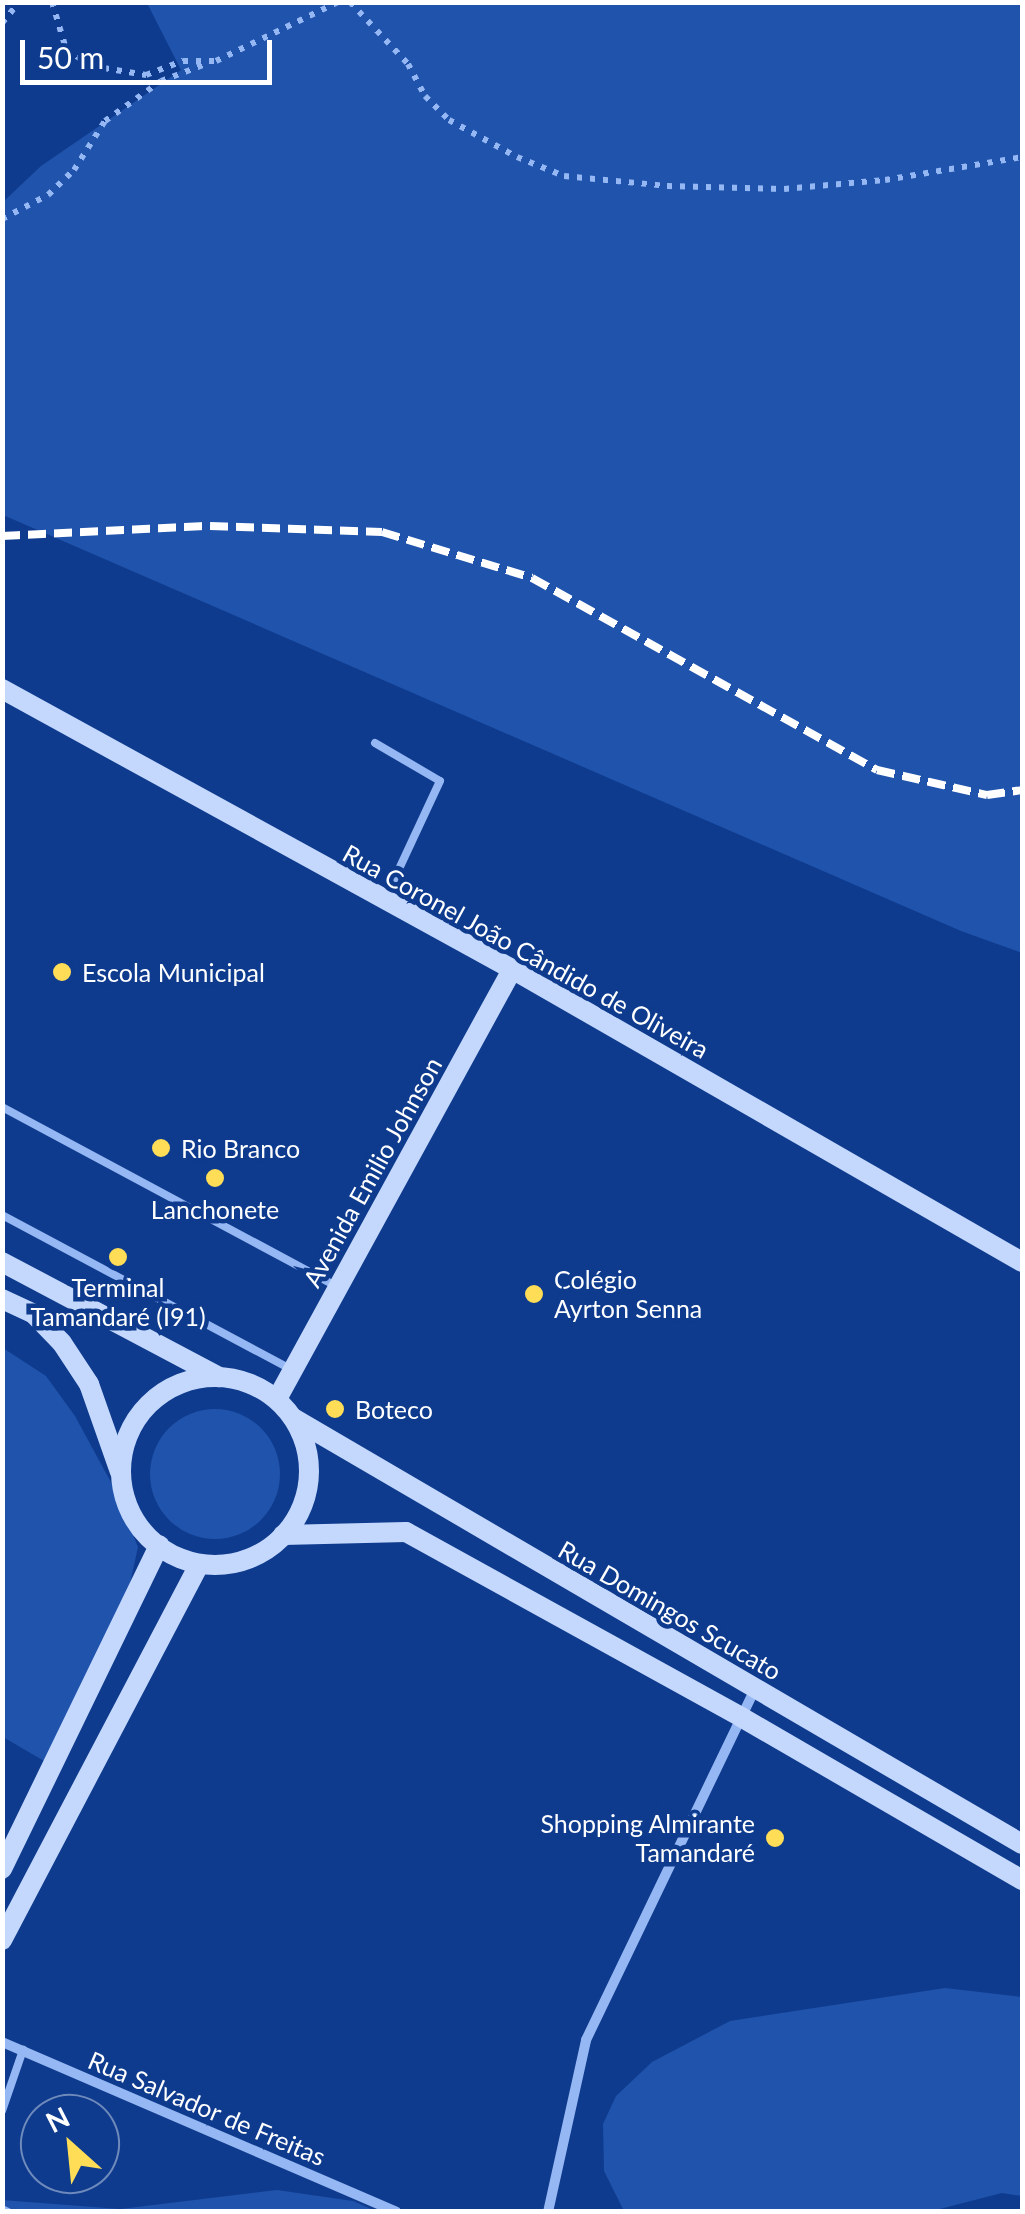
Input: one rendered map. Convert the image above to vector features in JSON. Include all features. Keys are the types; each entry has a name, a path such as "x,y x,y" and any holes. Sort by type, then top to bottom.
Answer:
{"main road":[{"name":"Rua Coronel João Cândido de Oliveira","path":"2,689 512,969 1022,1262"},
{"name":"Avenida Emilio Johnson","path":"277,1400 512,969"},
{"path":"2,1262 219,1376 250,1382 277,1400 293,1418 306,1446 309,1478 301,1509 283,1536 266,1551 223,1568 198,1566 159,1545 139,1526 126,1502 121,1474 89,1384 62,1343 34,1314 2,1298"},
{"path":"121,1474 125,1443 138,1416 161,1394 188,1380 219,1376"},
{"name":"Rua Domingos Scucato","path":"293,1418 1022,1844"},
{"path":"283,1536 406,1532 741,1717 1022,1880"},
{"path":"2,1869 159,1545"},
{"path":"2,1940 198,1566"}],"street":[{"path":"548,2212 586,2040 754,1689"},
{"name":"Rua Salvador de Freitas","path":"2,2042 396,2212"}],"lane":[{"path":"375,742 440,780 385,899"},
{"path":"2,1107 338,1287"},
{"path":"2,1215 293,1370"},
{"path":"2,2110 23,2050"}],"path":[{"path":"2,23 19,2"},
{"path":"52,2 66,48 91,66 146,74 184,61 216,61"},
{"path":"2,219 48,195 74,170 104,121 161,82 216,61 338,2"},
{"path":"350,2 408,64 424,96 449,120 516,158 564,176 667,186 784,189 885,180 1022,156"}],"shaded area":[{"path":"147,3 1022,3 1022,953 961,931 3,515 3,202 41,166 181,70"},
{"path":"3,1348 46,1376 75,1416 113,1486 138,1547 125,1606 44,1761 3,1737"},
{"path":"215,1409 240,1414 261,1428 275,1449 280,1474 275,1499 261,1520 240,1534 215,1539 190,1534 169,1520 155,1499 150,1474 155,1449 169,1428 190,1414"},
{"path":"945,1988 1022,1997 1022,2196 1002,2193 928,2212 624,2211 604,2171 603,2124 616,2096 652,2062 730,2021"},
{"path":"277,2190 353,2201 376,2211 3,2212 2,2200 120,2209"}],"railway":[{"path":"2,536 210,526 382,532 532,578 877,770 987,795 1022,790"}],"place":[{"name":"Escola Municipal","path":"62,972"},
{"name":"Rio Branco","path":"161,1148"},
{"name":"Lanchonete","path":"215,1178"},
{"name":"Terminal Tamandaré (I91)","path":"118,1257"},
{"name":"Colégio Ayrton Senna","path":"534,1294"},
{"name":"Boteco","path":"335,1409"},
{"name":"Shopping Almirante Tamandaré","path":"775,1838"}]}
